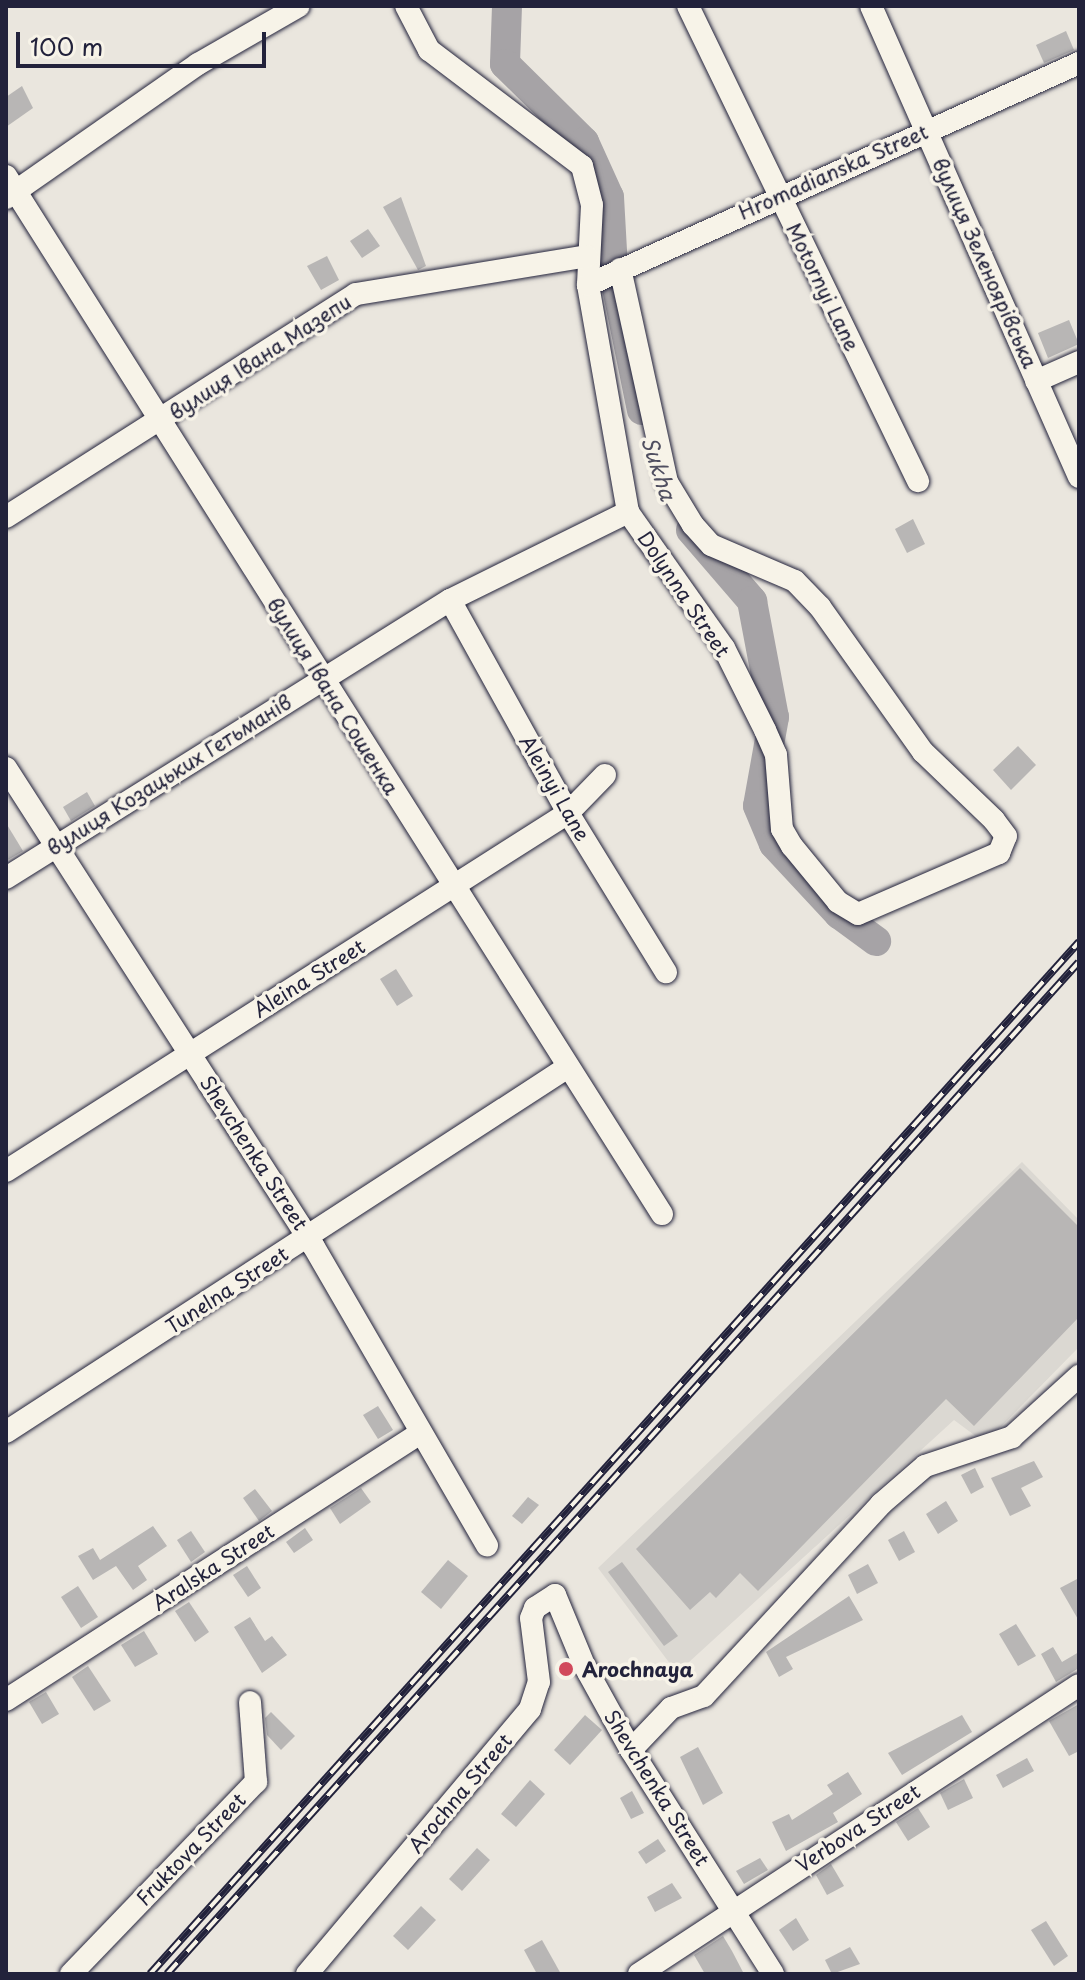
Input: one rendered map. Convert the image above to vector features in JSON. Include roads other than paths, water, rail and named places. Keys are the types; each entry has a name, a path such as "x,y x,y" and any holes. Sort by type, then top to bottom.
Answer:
{"street":[{"path":"9,189 198,64 299,6"},
{"name":"Dolynna Street","path":"406,6 429,50 582,166 592,205 587,256 628,512 724,648 765,730 776,755 782,829 838,902 858,914 973,867 1005,845 1006,836 994,820 923,752 862,663 795,581 711,545 693,525 667,482 620,269"},
{"name":"Motornyi Lane","path":"688,6 918,481"},
{"name":"вулиця Зеленоярівська","path":"871,6 1079,477"},
{"name":"Hromadianska Street","path":"592,284 778,196 1079,63"},
{"name":"вулиця Івана Сошенка","path":"9,189 324,678 662,1214"},
{"name":"вулиця Івана Мазепи","path":"6,517 356,294 587,256"},
{"path":"1036,381 1079,362"},
{"name":"вулиця Козацьких Гетьманів","path":"6,878 450,600 628,512"},
{"name":"Aleinyi Lane","path":"450,600 568,813 666,972"},
{"name":"Shevchenka Street","path":"6,768 308,1238 487,1546"},
{"name":"Aleina Street","path":"6,1171 568,813 605,775"},
{"name":"Tunelna Street","path":"6,1432 568,1067"},
{"path":"631,1750 671,1708 704,1696 881,1504 925,1466 1012,1437 1079,1376"},
{"name":"Aralska Street","path":"6,1700 421,1433"},
{"name":"Shevchenka Street","path":"555,1595 584,1665 631,1750 773,1974"},
{"name":"Arochna Street","path":"307,1974 534,1702 539,1682 531,1618 535,1608 555,1595"},
{"name":"Verbova Street","path":"639,1974 1079,1685"},
{"name":"Fruktova Street","path":"71,1974 256,1782 250,1702"}],"waterway":[{"name":"Sukha","path":"507,6 505,64 584,142 609,197 613,268 642,410"},
{"name":"Sukha","path":"691,530 752,601 774,717 758,806 774,844 839,914 876,941"}],"railway":[{"path":"150,1974 1079,942"},
{"path":"167,1974 1079,962"}],"place":[{"name":"Arochnaya","path":"566,1669"}]}
